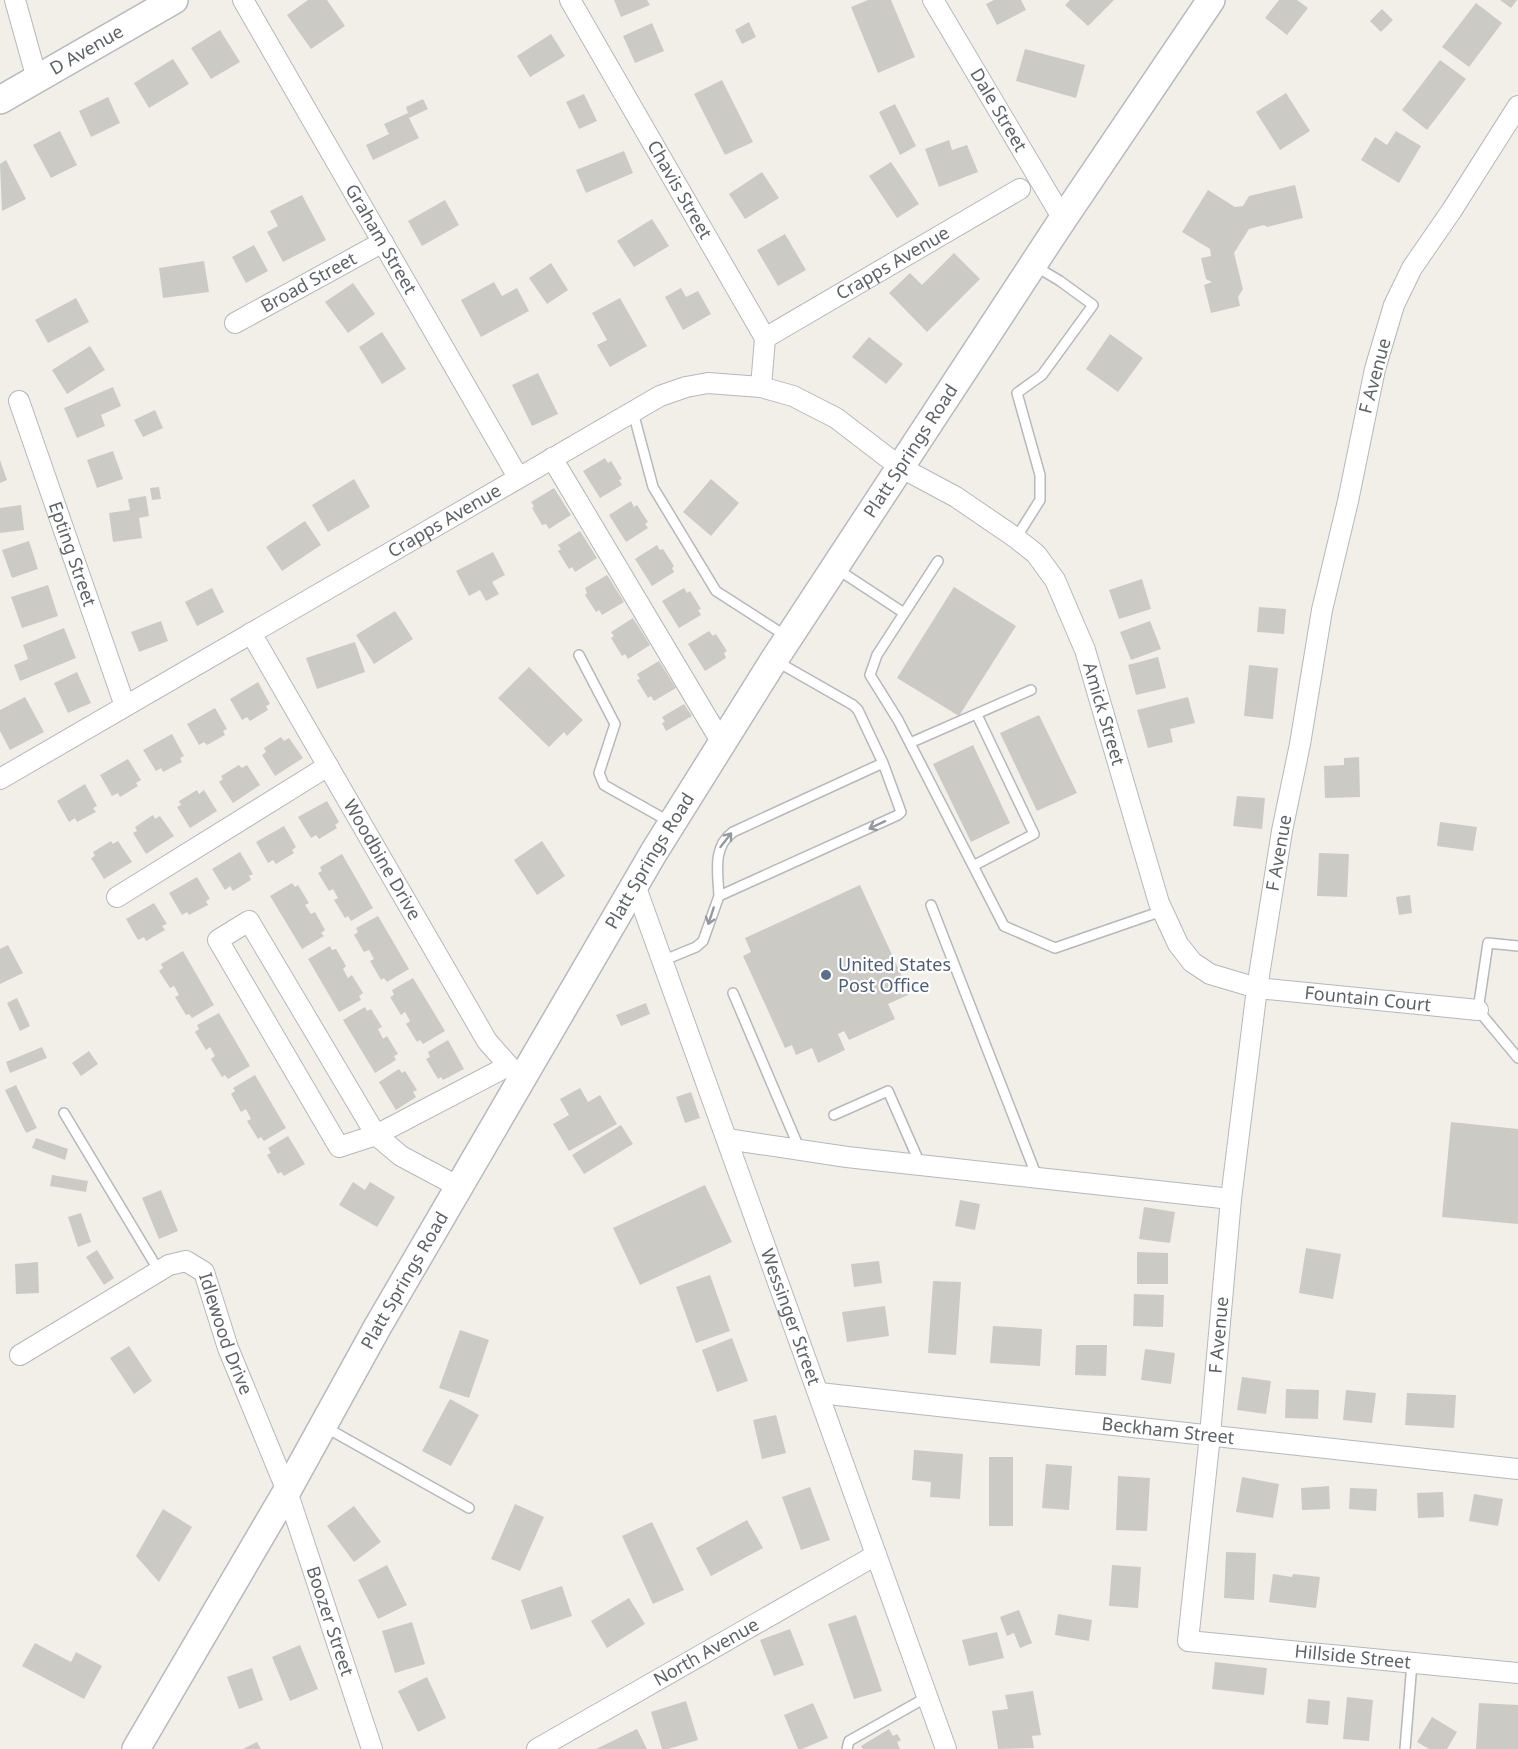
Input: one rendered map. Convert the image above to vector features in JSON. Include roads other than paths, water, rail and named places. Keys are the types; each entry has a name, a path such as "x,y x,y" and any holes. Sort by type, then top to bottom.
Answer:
{"main road":[{"name":"D Avenue","path":"0,100 174,0"},
{"name":"Platt Springs Road","path":"138,1748 459,1187 515,1073 781,649 1204,3"}],"street":[{"path":"15,0 38,79"},
{"name":"Graham Street","path":"243,0 518,477"},
{"name":"Chavis Street","path":"570,0 765,338"},
{"name":"Dale Street","path":"933,0 1063,219"},
{"name":"F Avenue","path":"1188,1641 1210,1435 1231,1199 1257,988 1282,831 1300,744 1322,610 1348,501 1374,369 1394,305 1412,268 1518,106"},
{"name":"Crapps Avenue","path":"765,338 1020,189"},
{"name":"Broad Street","path":"235,323 383,242"},
{"path":"761,387 765,338"},
{"name":"Crapps Avenue","path":"0,779 660,396 697,385 718,383 761,387 793,396 836,418 900,467"},
{"name":"Epting Street","path":"19,401 125,706"},
{"path":"552,458 722,743"},
{"name":"Amick Street","path":"900,467 956,497 1016,538 1036,554 1055,580 1086,650 1152,882 1162,911 1178,944 1192,962 1210,974 1257,988"},
{"name":"Woodbine Drive","path":"251,633 487,1041 515,1073"},
{"path":"117,897 328,766"},
{"name":"Wessinger Street","path":"635,885 946,1749"},
{"path":"459,1187 401,1156 376,1135 249,921 218,940 339,1147 376,1135 515,1073"},
{"name":"Fountain Court","path":"1257,988 1478,1010"},
{"path":"727,1139 921,1166 1231,1199"},
{"name":"Idlewood Drive","path":"20,1355 169,1265 186,1261 204,1272 228,1347 287,1491"},
{"name":"Beckham Street","path":"819,1393 1518,1469"},
{"name":"Boozer Street","path":"287,1491 372,1749"},
{"name":"North Avenue","path":"537,1749 876,1555"},
{"name":"Hillside Street","path":"1188,1641 1518,1673"}],"lane":[{"path":"1016,538 1040,500 1040,475 1017,393 1042,375 1094,305 1033,265"},
{"path":"633,412 653,487 716,591 781,649 858,710 884,763 901,808 898,815 718,896"},
{"path":"939,561 877,655 870,675 910,743 1004,926 1054,948 1162,911"},
{"path":"835,567 904,614"},
{"path":"579,655 615,724 599,773 604,786 673,823"},
{"path":"910,743 1031,690"},
{"path":"973,866 1034,834 977,715"},
{"path":"662,961 696,947 703,941 718,896 718,855 726,837 884,763"},
{"path":"930,905 1038,1179"},
{"path":"1518,946 1488,943 1478,1010 1518,1058"},
{"path":"733,993 800,1150"},
{"path":"834,1115 888,1091 921,1166"},
{"path":"64,1113 159,1272"},
{"path":"323,1426 469,1508"},
{"path":"1406,1749 1404,1742 1412,1663"},
{"path":"847,1749 849,1741 927,1697"}],"place":[{"name":"United States Post Office","path":"826,975"}]}
